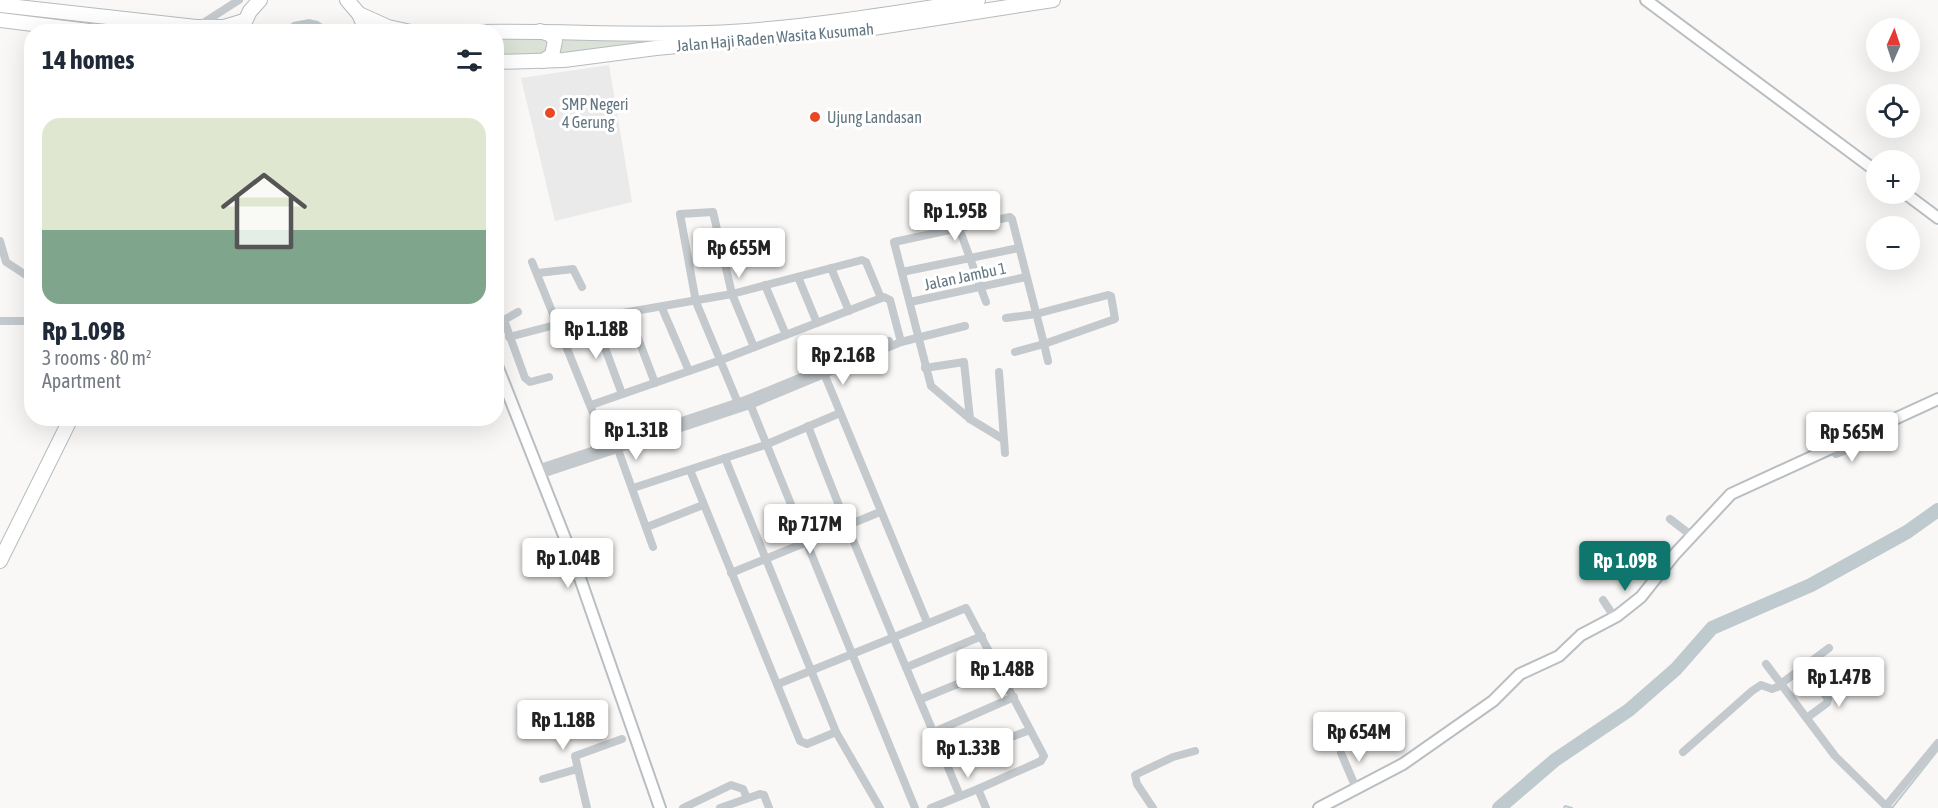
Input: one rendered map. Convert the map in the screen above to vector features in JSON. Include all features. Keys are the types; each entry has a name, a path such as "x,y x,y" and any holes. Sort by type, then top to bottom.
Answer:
{"highway":[{"path":"243,24 260,0"},
{"path":"346,0 359,15 363,24"},
{"name":"Jalan Haji Raden Wasita Kusumah","path":"504,31 694,33 872,22 978,0"},
{"name":"Jalan Haji Raden Wasita Kusumah","path":"504,62 543,62 1053,0"},
{"path":"0,5 169,24"},
{"path":"359,15 381,24"},
{"path":"0,20 32,24"},
{"path":"538,30 551,35 555,41 552,55 543,62"},
{"path":"0,561 67,426"}],"street":[{"path":"7,0 35,9"},
{"path":"201,24 239,0"},
{"path":"1646,0 1866,164"},
{"path":"0,25 24,25"},
{"path":"1919,204 1938,218"},
{"path":"738,403 696,302 680,216 711,211 732,294 754,347"},
{"path":"1003,439 970,419 933,388 894,243 1004,217 1011,218 1048,361"},
{"path":"958,228 986,302"},
{"path":"0,242 6,262 24,274"},
{"path":"902,272 1019,248"},
{"path":"509,337 594,318 696,302 865,260 881,298"},
{"path":"532,262 560,326 608,449"},
{"path":"831,268 849,311"},
{"path":"538,273 573,269 582,287"},
{"path":"798,277 818,323"},
{"name":"Jalan Jambu 1","path":"910,302 1026,277"},
{"path":"765,285 786,335"},
{"path":"1006,318 1036,314 1108,295 1116,315 1115,319 1095,328 1015,352"},
{"path":"591,405 721,360 881,298 887,297 890,300 900,340"},
{"path":"662,308 689,371"},
{"path":"518,312 504,318 526,380 531,382 549,378"},
{"path":"628,312 655,383"},
{"path":"594,318 622,394"},
{"path":"0,321 24,321"},
{"path":"616,446 749,402 900,340 965,326"},
{"path":"926,368 964,362 970,419"},
{"path":"823,371 927,622"},
{"path":"999,372 1005,453"},
{"path":"504,384 574,561 660,808"},
{"path":"1319,808 1355,785 1403,764 1493,701 1520,674 1558,656 1581,635 1615,618 1641,597 1731,494 1938,399"},
{"path":"538,472 738,403 749,402"},
{"path":"749,402 850,654 886,733 915,808"},
{"path":"633,488 765,445 840,413"},
{"path":"808,426 846,527 895,636 960,796"},
{"path":"616,446 653,547"},
{"path":"725,458 836,732 880,808"},
{"path":"690,470 802,743 807,744 836,732"},
{"path":"647,527 703,505"},
{"path":"731,573 880,512"},
{"path":"1671,519 1692,536"},
{"path":"1603,600 1615,618"},
{"path":"778,684 964,608 999,667 1044,756 1042,760 931,808"},
{"path":"907,667 982,636"},
{"path":"1683,752 1752,691 1761,685 1772,689 1782,684 1829,648"},
{"path":"1766,664 1808,717 1835,756 1887,807 1938,743"},
{"path":"921,699 999,667"},
{"path":"1808,717 1827,703 1828,699 1820,688"},
{"path":"934,732 1014,697"},
{"path":"946,762 1030,730"},
{"path":"587,808 574,757 577,753 622,739"},
{"path":"1153,808 1137,784 1136,775 1173,757 1195,751"},
{"path":"1341,753 1355,785"},
{"path":"543,779 577,769"},
{"path":"683,808 731,785 743,789 747,798"},
{"path":"978,789 986,808"},
{"path":"720,808 762,794 769,808"}],"shaded area":[{"path":"309,19 322,24 291,24"},
{"path":"547,34 553,40 546,56 504,57 504,35"},
{"path":"558,37 664,41 557,59 561,48"},
{"path":"609,65 632,202 555,221 521,78"}],"waterway":[{"path":"1499,808 1555,760 1629,710 1676,669 1712,628 1811,585 1907,532 1938,510"},
{"path":"1892,808 1938,750"},
{"path":"1564,808 1565,806 1572,808"}],"place":[{"name":"SMP Negeri 4 Gerung","path":"550,113"},
{"name":"Ujung Landasan","path":"815,117"}]}
